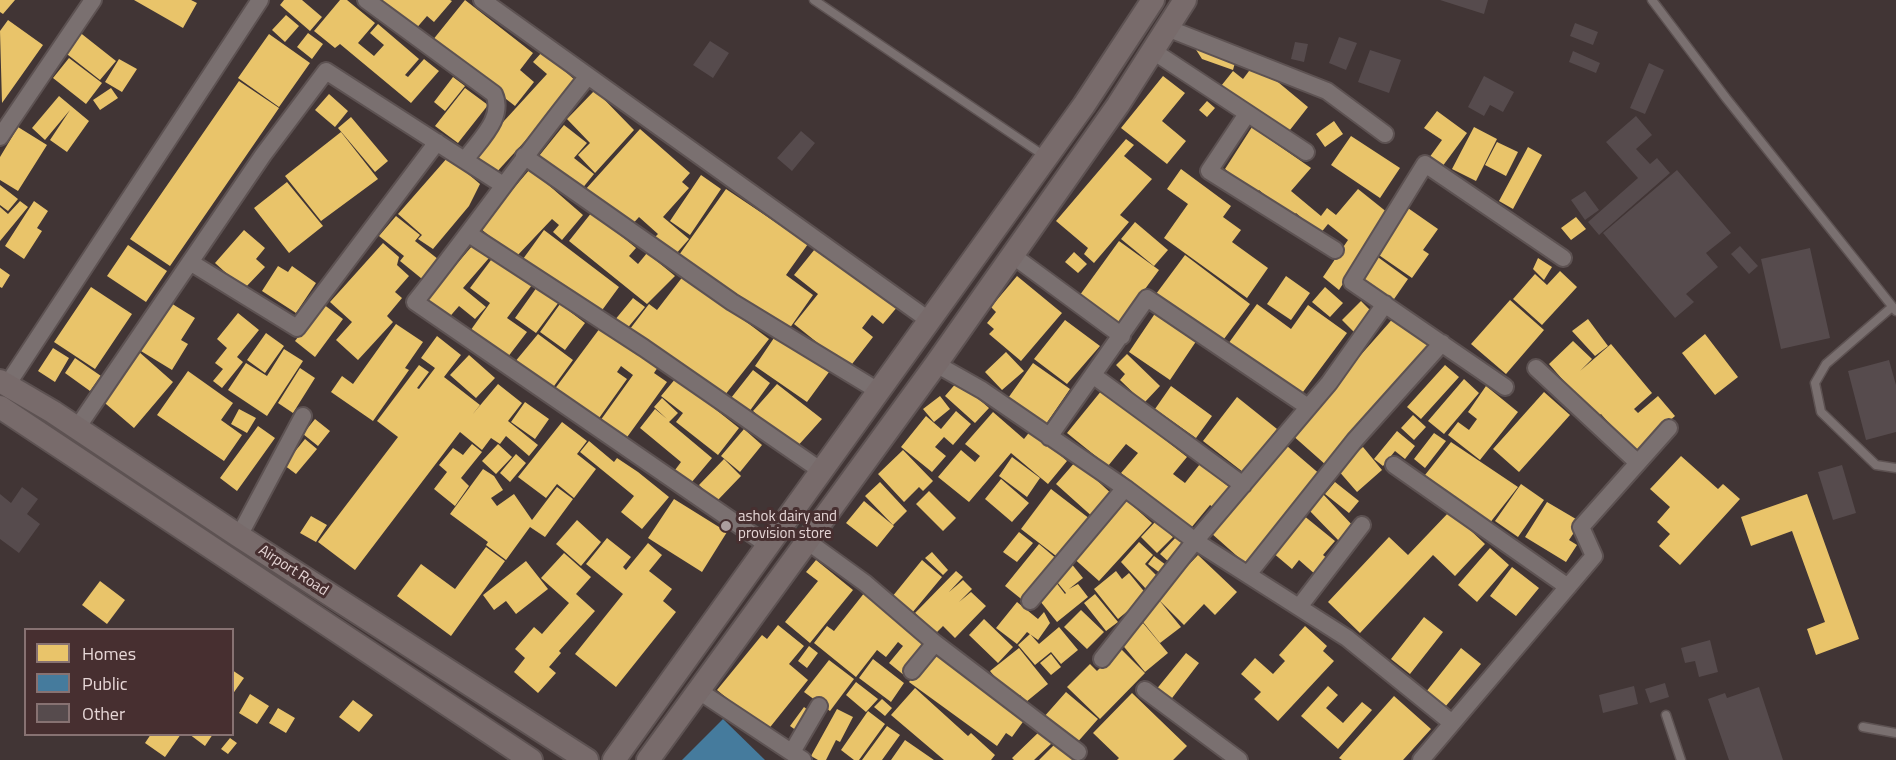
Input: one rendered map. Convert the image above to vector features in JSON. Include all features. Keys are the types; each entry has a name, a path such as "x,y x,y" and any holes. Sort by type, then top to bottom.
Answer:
{"main road":[{"path":"614,760 1047,157 1143,20 1153,0"},
{"path":"648,760 936,364 1118,105 1185,0"},
{"name":"Airport Road","path":"4,383 77,428 239,536 587,760"},
{"name":"Airport Road","path":"0,407 531,760"}],"street":[{"path":"0,137 93,0"},
{"path":"4,383 260,0"},
{"path":"366,0 494,94 499,105 497,116 465,160"},
{"path":"482,0 930,321"},
{"path":"1167,28 1326,91 1385,134"},
{"path":"1153,51 1306,152"},
{"path":"77,428 263,155 326,71 503,185"},
{"path":"588,76 524,156 469,234 415,302 769,546"},
{"path":"1246,114 1209,171 1335,250"},
{"path":"190,262 297,328 437,142"},
{"path":"524,156 732,302 880,392"},
{"path":"1505,387 1352,282 1425,164 1563,258"},
{"path":"469,234 644,348 823,472"},
{"path":"1012,255 1122,336"},
{"path":"1049,437 1095,376 1147,298 1308,407"},
{"path":"1102,659 1195,541 1329,383 1385,304"},
{"path":"1249,573 1355,440 1442,343"},
{"path":"936,364 981,390 1125,488 1195,541 1249,573 1347,638 1452,723"},
{"path":"1536,368 1638,463"},
{"path":"1095,376 1243,485"},
{"path":"239,536 303,416"},
{"path":"1421,760 1594,556 1581,527 1669,428"},
{"path":"1394,465 1568,587"},
{"path":"1030,601 1125,488"},
{"path":"1299,607 1362,525"},
{"path":"807,541 865,583 935,643 1078,752"},
{"path":"912,671 935,643"},
{"path":"1145,690 1239,760"},
{"path":"699,691 798,756 819,706"}],"lane":[{"path":"814,0 1047,157"},
{"path":"1653,0 1726,98 1894,309 1826,364 1815,383 1821,412 1836,428 1876,465 1896,468"},
{"path":"1666,715 1681,760"},
{"path":"1863,727 1896,732"}],"building: Homes":[{"path":"0,0 15,0 3,14 0,12"},
{"path":"134,0 191,0 197,3 183,28"},
{"path":"284,0 302,0 322,17 310,31 280,5"},
{"path":"340,0 347,0 375,23 358,43 374,56 384,45 370,33 378,24 419,59 405,75 408,77 424,59 439,71 411,103 340,44 335,48 314,31"},
{"path":"377,0 452,1 434,22 427,16 414,31"},
{"path":"465,0 533,53 520,70 534,82 515,106 432,41"},
{"path":"286,15 299,26 285,42 272,30"},
{"path":"8,20 43,45 2,103 0,31"},
{"path":"78,31 116,61 100,80 63,51"},
{"path":"308,33 323,44 312,59 297,47"},
{"path":"269,34 310,63 279,107 238,78"},
{"path":"1193,45 1236,59 1233,70 1202,59"},
{"path":"543,51 578,83 494,175 472,156 547,74 533,62"},
{"path":"69,58 102,83 86,104 53,78"},
{"path":"119,59 137,69 122,92 105,82"},
{"path":"1255,63 1308,107 1286,135 1221,86 1233,71 1243,79"},
{"path":"1163,76 1185,93 1162,121 1186,141 1167,164 1121,128"},
{"path":"453,77 465,86 445,111 434,102"},
{"path":"239,81 279,108 170,266 130,239"},
{"path":"111,88 118,98 100,110 93,100"},
{"path":"465,88 488,105 458,143 435,126"},
{"path":"595,90 634,130 595,173 578,155 590,143 567,119"},
{"path":"329,94 348,111 335,127 315,110"},
{"path":"59,96 89,121 67,152 50,140 70,110 45,140 32,128"},
{"path":"1207,101 1215,108 1207,117 1199,110"},
{"path":"1437,111 1467,133 1442,167 1429,158 1442,140 1424,128"},
{"path":"351,117 388,161 375,172 338,128"},
{"path":"1334,121 1343,134 1325,147 1316,134"},
{"path":"564,125 587,143 574,158 594,174 581,190 539,156"},
{"path":"18,127 47,145 18,191 0,180 0,157"},
{"path":"1252,127 1311,168 1291,191 1321,216 1327,208 1336,215 1358,189 1388,213 1339,290 1323,277 1348,240 1328,224 1320,234 1296,213 1291,218 1259,190 1255,194 1225,169"},
{"path":"1474,127 1497,139 1476,181 1452,169"},
{"path":"640,129 690,173 682,182 689,188 663,217 689,239 675,255 655,237 658,234 639,217 629,228 585,190"},
{"path":"341,132 378,179 321,221 285,176"},
{"path":"1351,136 1400,168 1380,198 1331,165"},
{"path":"1126,139 1134,145 1124,156 1152,179 1120,215 1129,222 1094,263 1084,254 1088,248 1056,221"},
{"path":"1497,142 1518,152 1506,176 1485,165"},
{"path":"1528,147 1542,155 1513,209 1499,201"},
{"path":"448,157 480,184 469,206 433,249 418,239 422,235 398,214"},
{"path":"530,169 583,215 562,240 553,232 559,225 552,219 515,258 480,228"},
{"path":"1181,169 1231,206 1223,217 1241,230 1232,242 1268,268 1247,298 1164,238 1188,204 1167,189"},
{"path":"701,175 721,189 690,235 670,221"},
{"path":"287,182 323,226 289,253 254,208"},
{"path":"0,185 18,199 8,211 0,205"},
{"path":"726,189 808,244 786,275 813,295 787,332 679,255"},
{"path":"20,201 28,207 0,241 0,207 8,214"},
{"path":"34,201 48,211 37,228 42,231 24,259 5,246"},
{"path":"1405,206 1438,229 1423,250 1429,254 1412,278 1373,251"},
{"path":"592,212 636,248 629,256 638,264 647,253 675,276 647,304 569,241"},
{"path":"396,216 420,235 415,241 443,263 427,283 400,261 404,256 379,236"},
{"path":"1576,217 1586,229 1571,240 1561,228"},
{"path":"1135,222 1168,250 1154,266 1121,239"},
{"path":"244,230 265,248 256,259 265,267 244,289 215,263"},
{"path":"544,230 619,287 600,313 523,259"},
{"path":"1119,241 1159,270 1117,327 1077,299"},
{"path":"383,243 399,257 397,265 409,276 395,292 402,298 387,316 393,322 358,360 336,340 352,322 330,302"},
{"path":"819,244 898,306 883,324 872,315 862,328 873,337 849,368 794,324 818,294 794,275"},
{"path":"128,245 167,271 146,302 107,276"},
{"path":"473,245 489,258 463,288 486,307 475,319 459,306 446,321 424,302"},
{"path":"1074,252 1087,264 1078,273 1065,262"},
{"path":"1185,255 1250,304 1221,343 1156,294"},
{"path":"1375,255 1408,279 1392,302 1358,278"},
{"path":"494,256 532,285 507,318 527,332 504,362 468,334 490,303 470,288"},
{"path":"1538,258 1552,267 1544,280 1533,269"},
{"path":"278,266 288,272 292,266 316,283 296,313 262,291"},
{"path":"0,268 10,275 2,288 0,287"},
{"path":"1560,271 1577,287 1542,325 1513,299 1535,274 1547,285"},
{"path":"684,275 769,339 721,400 630,329 649,304 657,310"},
{"path":"1017,276 1062,313 1021,361 989,334 994,329 987,323 996,312 991,307"},
{"path":"1286,276 1310,293 1291,320 1267,304"},
{"path":"91,287 132,314 95,369 54,342"},
{"path":"537,287 559,302 536,333 515,318"},
{"path":"1325,287 1343,303 1330,317 1312,302"},
{"path":"633,298 645,307 625,331 614,321"},
{"path":"166,300 195,318 181,340 188,344 172,370 136,348"},
{"path":"1510,300 1544,330 1506,374 1471,344"},
{"path":"1361,301 1374,314 1355,333 1342,320"},
{"path":"323,304 343,319 315,357 295,341"},
{"path":"560,304 585,323 565,350 540,332"},
{"path":"1257,304 1291,329 1308,305 1347,333 1300,396 1228,344"},
{"path":"1156,312 1197,340 1170,380 1129,352"},
{"path":"238,313 259,330 237,357 243,362 222,388 213,381 223,369 215,363 227,348 217,339"},
{"path":"1396,315 1431,347 1326,465 1291,434"},
{"path":"1588,319 1608,346 1595,356 1572,331"},
{"path":"1065,320 1100,346 1067,384 1034,359"},
{"path":"396,324 423,342 405,368 409,370 373,421 331,392 342,376 353,384"},
{"path":"600,328 658,367 654,373 667,382 625,440 600,421 633,375 621,366 617,372 627,379 597,421 554,390"},
{"path":"266,333 284,346 265,373 247,360"},
{"path":"538,334 573,360 549,393 514,363"},
{"path":"1705,334 1738,377 1715,395 1682,353"},
{"path":"776,335 829,372 807,402 755,366"},
{"path":"437,336 461,355 444,377 480,405 472,415 498,384 522,403 508,421 538,445 529,456 506,436 500,444 491,438 482,450 460,432 355,570 318,542 398,437 377,421 419,365 429,372 417,388 419,389 435,368 421,358"},
{"path":"1573,341 1592,359 1580,371 1611,344 1652,393 1634,409 1638,413 1658,396 1675,416 1634,452 1601,414 1596,418 1549,364"},
{"path":"53,348 69,358 55,382 38,371"},
{"path":"284,349 303,361 267,416 228,390 246,363 267,376"},
{"path":"138,351 173,382 134,428 99,398"},
{"path":"1006,352 1024,371 1002,390 985,372"},
{"path":"1127,354 1160,386 1144,403 1120,380 1125,374 1116,365"},
{"path":"469,355 495,378 476,398 450,375"},
{"path":"75,358 101,376 90,391 65,373"},
{"path":"1033,363 1070,389 1044,427 1006,401"},
{"path":"1445,365 1459,377 1421,419 1407,407"},
{"path":"300,368 315,378 293,413 278,403"},
{"path":"753,370 770,383 749,412 731,398"},
{"path":"188,371 233,403 221,420 242,435 224,461 157,415"},
{"path":"676,378 739,428 718,455 676,422 683,413 661,396"},
{"path":"1464,379 1479,393 1444,434 1428,421"},
{"path":"958,381 989,408 975,423 945,396"},
{"path":"777,384 822,419 795,449 753,411"},
{"path":"1171,386 1212,416 1196,438 1155,409"},
{"path":"1486,386 1518,412 1480,460 1448,435 1458,422 1469,430 1477,419 1468,412"},
{"path":"1102,390 1187,457 1173,474 1185,483 1200,464 1229,487 1213,507 1210,505 1191,528 1121,473 1138,453 1126,444 1108,466 1067,433"},
{"path":"1544,392 1570,415 1519,472 1493,449"},
{"path":"940,396 950,409 934,422 923,409"},
{"path":"1237,397 1277,429 1243,472 1203,441"},
{"path":"662,398 678,413 669,422 712,458 691,483 675,470 681,462 640,428 655,409 667,419 654,407"},
{"path":"525,402 549,419 535,439 511,422"},
{"path":"239,409 256,418 247,433 231,424"},
{"path":"956,411 971,424 953,445 944,437 935,447 946,456 932,472 901,447 926,416 941,429"},
{"path":"993,412 1024,439 1031,430 1067,461 1048,484 1011,453 969,502 938,477 961,450 975,462 980,456 965,444"},
{"path":"1413,415 1426,427 1414,440 1401,428"},
{"path":"315,419 330,431 318,446 303,434"},
{"path":"562,422 587,441 577,454 596,469 574,498 557,484 546,498 518,477"},
{"path":"258,426 275,438 237,491 220,478"},
{"path":"744,429 762,445 740,472 721,456"},
{"path":"1397,431 1415,446 1405,459 1395,451 1383,466 1374,459"},
{"path":"1434,433 1446,441 1425,468 1414,459"},
{"path":"305,439 317,449 296,474 284,465"},
{"path":"589,441 614,462 617,458 669,497 642,529 621,512 634,496 580,452"},
{"path":"1451,442 1518,487 1489,524 1425,475"},
{"path":"472,444 482,452 461,478 469,486 455,506 434,489 447,472 439,465 453,448 463,455"},
{"path":"498,444 512,457 496,474 482,461"},
{"path":"1287,446 1322,476 1246,564 1211,533"},
{"path":"1363,447 1382,470 1357,492 1337,469"},
{"path":"903,450 933,481 923,491 919,487 904,502 878,474"},
{"path":"516,454 526,463 510,482 500,473"},
{"path":"1681,456 1718,489 1723,484 1740,499 1680,565 1659,546 1670,534 1657,522 1670,507 1650,489"},
{"path":"1012,457 1040,478 1027,497 999,476"},
{"path":"724,459 741,476 716,502 699,485"},
{"path":"1076,461 1115,497 1095,519 1056,484"},
{"path":"483,469 494,476 503,490 491,498 497,506 514,494 532,520 557,487 573,499 545,537 530,527 506,560 486,545 488,542 450,514"},
{"path":"1001,479 1029,503 1012,522 985,499"},
{"path":"880,482 907,511 893,525 865,496"},
{"path":"1335,482 1359,501 1349,513 1325,494"},
{"path":"1521,484 1544,500 1518,537 1495,521"},
{"path":"1051,489 1090,519 1060,559 1021,529"},
{"path":"929,491 956,518 943,531 916,504"},
{"path":"1322,493 1355,528 1340,542 1307,508"},
{"path":"1807,494 1859,639 1816,655 1807,629 1825,622 1792,531 1751,546 1741,517"},
{"path":"1123,497 1152,523 1099,581 1070,555"},
{"path":"674,499 727,532 702,572 648,538"},
{"path":"864,501 894,526 877,547 846,523"},
{"path":"1547,502 1581,522 1569,540 1577,545 1566,562 1525,537"},
{"path":"1450,511 1485,544 1455,576 1433,555 1360,633 1328,602 1389,537 1408,555"},
{"path":"1303,515 1335,541 1323,555 1329,560 1316,575 1299,560 1292,569 1272,552"},
{"path":"311,516 327,525 316,542 300,533"},
{"path":"577,520 601,542 581,566 556,544"},
{"path":"1156,521 1173,537 1157,553 1141,537"},
{"path":"1019,532 1033,543 1017,562 1003,552"},
{"path":"1178,535 1187,545 1170,563 1160,554"},
{"path":"607,538 631,557 623,567 626,570 648,543 662,555 649,571 672,589 663,601 676,612 616,687 575,654 623,594 586,564"},
{"path":"1139,542 1153,555 1145,564 1159,578 1147,590 1121,562"},
{"path":"1039,544 1058,560 1025,602 1005,586"},
{"path":"486,547 505,561 451,636 397,596 421,564 455,589"},
{"path":"1490,548 1509,565 1477,602 1458,585"},
{"path":"932,552 948,570 943,575 925,558"},
{"path":"564,553 591,577 576,594 595,611 559,651 561,653 549,667 556,673 538,693 514,672 525,658 515,649 534,627 542,634 569,603 541,578"},
{"path":"1198,555 1237,592 1215,615 1204,604 1184,625 1157,598"},
{"path":"1154,556 1166,565 1160,573 1148,564"},
{"path":"816,560 853,590 810,643 785,622 818,581 806,572"},
{"path":"922,560 942,577 912,613 892,597"},
{"path":"526,561 548,589 516,614 506,601 494,610 483,595"},
{"path":"1070,562 1083,578 1069,589 1078,584 1088,597 1057,622 1036,596 1055,581 1066,593 1053,577"},
{"path":"1512,567 1539,588 1516,616 1490,596"},
{"path":"956,571 963,577 949,592 963,580 972,589 959,602 971,592 986,606 955,638 943,626 936,633 915,613"},
{"path":"1116,571 1122,579 1129,573 1147,595 1118,619 1094,589"},
{"path":"100,581 125,600 107,624 82,605"},
{"path":"865,592 930,646 905,676 889,663 903,646 898,642 886,657 877,650 856,677 814,643 827,626 834,631"},
{"path":"1095,594 1118,622 1106,631 1084,603"},
{"path":"1159,600 1181,627 1160,643 1139,617"},
{"path":"1017,602 1038,619 1044,612 1050,623 1038,640 1027,632 1017,644 996,628"},
{"path":"1081,610 1104,632 1087,649 1064,627"},
{"path":"1424,617 1443,632 1410,674 1391,659"},
{"path":"984,619 1013,647 998,663 969,635"},
{"path":"1143,623 1168,653 1145,672 1120,642"},
{"path":"778,625 804,646 789,664 808,680 767,731 717,690 762,635 767,639"},
{"path":"1305,626 1327,646 1323,651 1334,661 1278,721 1254,699 1261,692 1241,674 1255,658 1273,674 1285,661 1279,655"},
{"path":"1059,627 1078,650 1061,664 1051,652 1035,665 1018,645 1030,634 1039,644"},
{"path":"809,646 818,653 807,668 798,661"},
{"path":"1019,648 1048,684 1026,702 1020,695 1014,700 990,671"},
{"path":"1120,648 1145,673 1100,719 1067,687 1090,664 1097,671"},
{"path":"1461,648 1481,664 1445,707 1426,692"},
{"path":"932,651 1025,719 1012,737 1006,733 997,746 909,682"},
{"path":"1186,653 1199,663 1169,702 1155,691"},
{"path":"1051,654 1061,667 1051,675 1040,663"},
{"path":"873,659 904,683 891,702 859,678"},
{"path":"829,660 854,679 830,711 804,692"},
{"path":"234,671 244,678 234,692"},
{"path":"856,682 878,699 866,712 846,695"},
{"path":"1328,686 1338,695 1326,708 1343,723 1362,702 1372,710 1338,749 1301,716"},
{"path":"915,688 968,736 971,733 995,755 991,760 944,760 891,715"},
{"path":"1066,692 1098,719 1075,745 1043,718"},
{"path":"1132,693 1187,746 1173,760 1117,760 1119,758 1093,733"},
{"path":"250,694 269,706 257,724 239,713"},
{"path":"1394,696 1431,729 1403,760 1342,760 1339,758"},
{"path":"882,699 892,708 885,716 874,707"},
{"path":"353,700 373,715 359,732 339,717"},
{"path":"804,707 813,714 800,733 790,726"},
{"path":"278,708 295,718 286,733 269,723"},
{"path":"837,709 853,717 840,742 836,740 826,760 818,760 811,756"},
{"path":"868,711 885,724 859,760 854,760 841,750"},
{"path":"887,726 900,735 882,760 862,760"},
{"path":"1041,730 1052,743 1034,760 1014,760 1012,758"},
{"path":"150,736 180,736 165,757 145,743"},
{"path":"192,736 212,736 205,746"},
{"path":"230,738 237,743 228,754 221,749"},
{"path":"905,740 934,760 891,760"},
{"path":"1057,742 1075,760 1039,760"}],"building: Public":[{"path":"723,719 765,760 682,760"}],"building: Other":[{"path":"1440,0 1488,0 1484,14"},
{"path":"1575,23 1598,32 1593,45 1570,36"},
{"path":"1339,37 1357,43 1346,70 1329,63"},
{"path":"710,41 729,53 713,78 693,65"},
{"path":"1295,42 1308,44 1304,62 1291,59"},
{"path":"1370,50 1401,60 1389,93 1358,82"},
{"path":"1573,51 1600,63 1596,73 1569,62"},
{"path":"1649,63 1664,70 1645,114 1630,108"},
{"path":"1484,76 1514,92 1503,112 1490,105 1484,116 1468,107"},
{"path":"1636,116 1652,135 1636,149 1650,164 1657,158 1670,173 1599,235 1588,222 1638,178 1606,142"},
{"path":"801,131 815,143 792,171 777,158"},
{"path":"1677,170 1731,233 1706,253 1718,267 1686,294 1694,302 1675,318 1603,233"},
{"path":"1585,191 1599,210 1585,220 1571,200"},
{"path":"1740,246 1758,266 1749,274 1731,254"},
{"path":"1810,248 1830,338 1781,349 1761,259"},
{"path":"1889,360 1896,385 1896,432 1866,440 1848,371"},
{"path":"1842,465 1856,513 1833,520 1818,472"},
{"path":"22,487 38,499 27,514 40,524 19,553 0,539 0,494 11,503"},
{"path":"1710,640 1718,672 1699,677 1695,661 1685,663 1681,648"},
{"path":"1665,683 1669,697 1650,703 1645,689"},
{"path":"1634,686 1638,704 1603,713 1599,695"},
{"path":"1759,687 1783,760 1729,760 1708,699 1725,693 1727,698"}],"place":[{"name":"ashok dairy and provision store","path":"726,526"}]}
